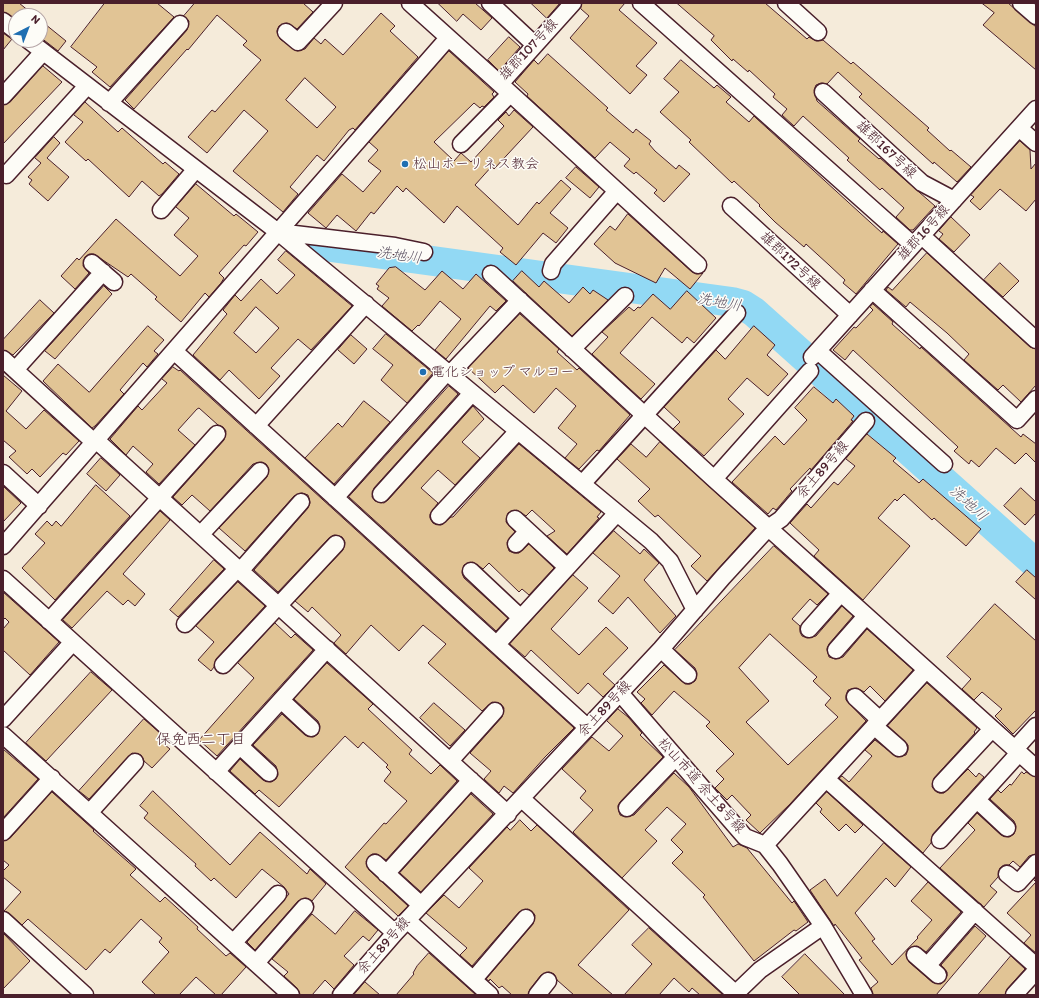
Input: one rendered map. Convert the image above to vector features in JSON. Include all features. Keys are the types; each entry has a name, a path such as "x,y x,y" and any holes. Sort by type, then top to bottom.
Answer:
{"street":[{"path":"286,32 298,42 334,3"},
{"name":"雄郡107号線","path":"410,3 505,89 535,45 573,3"},
{"path":"490,3 535,45"},
{"path":"641,3 1036,340"},
{"path":"786,3 818,32"},
{"path":"1021,3 1036,16"},
{"path":"109,102 180,24"},
{"path":"3,546 96,442 448,38"},
{"path":"38,48 278,232 651,542 670,561 695,610"},
{"path":"3,96 43,52"},
{"path":"6,175 87,86"},
{"path":"461,144 505,89 698,265"},
{"name":"雄郡167号線","path":"829,92 922,183 954,200"},
{"name":"雄郡16号線","path":"714,479 850,315 1036,109"},
{"path":"1019,128 1036,143"},
{"path":"161,210 196,169"},
{"path":"551,271 553,264 617,191"},
{"name":"雄郡172号線","path":"731,206 850,315"},
{"path":"278,232 395,246 424,252"},
{"path":"15,370 103,273"},
{"path":"491,274 644,416 1036,768"},
{"path":"872,290 1017,420 1033,410"},
{"path":"572,349 624,296"},
{"path":"335,498 448,373 520,300"},
{"path":"256,426 366,304"},
{"path":"582,484 737,313"},
{"path":"174,351 588,727"},
{"path":"3,359 96,442 161,497 508,814"},
{"path":"813,360 944,464"},
{"path":"380,493 472,393"},
{"name":"余土89号線","path":"341,995 395,933 662,649 723,577 768,528 781,519 866,421"},
{"path":"439,516 518,431"},
{"path":"49,621 217,434"},
{"path":"201,534 260,471"},
{"path":"3,473 39,506"},
{"path":"185,624 239,569 301,502"},
{"path":"497,644 617,513"},
{"path":"515,519 567,567"},
{"path":"516,544 528,531"},
{"path":"223,665 336,544"},
{"path":"3,579 72,643 395,933"},
{"path":"474,581 521,618"},
{"path":"809,629 841,594"},
{"path":"836,650 866,616"},
{"path":"3,719 72,643"},
{"path":"216,772 328,649"},
{"path":"662,649 688,675"},
{"path":"864,995 823,926 765,845 926,670"},
{"name":"松山市道 余土8号線","path":"620,693 675,758 745,836 765,845"},
{"path":"855,697 898,748"},
{"path":"281,700 311,728"},
{"path":"450,761 495,711"},
{"path":"947,839 1036,726"},
{"path":"941,784 992,729"},
{"path":"6,743 52,778 291,995"},
{"path":"240,746 269,773"},
{"path":"627,808 675,758"},
{"path":"90,812 135,762"},
{"path":"3,832 52,778"},
{"path":"826,779 1036,966"},
{"path":"421,906 380,869 472,780"},
{"path":"522,799 735,995 760,970 823,926"},
{"path":"977,800 1007,828"},
{"path":"1007,874 1018,884 1036,863"},
{"path":"234,942 278,894"},
{"path":"256,962 305,906"},
{"path":"915,955 933,970 975,911"},
{"path":"474,979 526,918"},
{"path":"3,920 85,995"},
{"path":"408,920 490,995"},
{"path":"1014,995 1036,971"},
{"path":"537,995 548,981"}],"building":[{"path":"3,3 19,3 25,8 8,8 8,15 3,12"},
{"path":"105,3 157,3 174,17 110,87 92,72 97,67 71,47"},
{"path":"195,3 303,3 313,12 297,29 287,23 279,26 277,31 280,39 297,51 305,49 314,38 321,44 325,39 343,55 381,13 395,26 390,31 418,57 355,130 353,128 349,130 324,161 317,155 290,187 298,194 283,212 233,171 268,131 244,110 207,153 188,137 212,110 215,112 261,60 243,45 247,41 217,15 188,50 187,49 134,109 125,100 187,30 189,21 184,16","holes":["305,78 336,107 317,128 286,100"]},
{"path":"438,3 475,3 492,18 481,30 463,14 457,21"},
{"path":"531,3 560,3 547,18"},
{"path":"582,3 625,3 619,10 657,43 636,66 647,75 630,94 570,38 589,16 581,9"},
{"path":"677,3 765,3 807,39 809,37 816,41 823,40 851,64 853,62 929,128 927,130 950,151 951,150 971,167 957,182 934,162 933,164 859,97 862,94 838,72 827,84 821,83 816,85 814,90 817,101 860,139 858,141 879,159 880,158 935,206 913,230 910,230 896,217 904,208 882,188 880,190 847,160 849,158 803,116 794,126 782,115 787,109 773,97 775,94 749,70 748,72 733,59 732,61 711,40 714,36"},
{"path":"982,3 1008,3 1036,27 1036,70 983,25 994,13"},
{"path":"48,26 66,41 58,51 48,43"},
{"path":"3,33 8,36 8,44 3,50"},
{"path":"509,37 520,47 499,71 488,60"},
{"path":"449,51 494,92 492,94 494,97 484,107 482,106 480,108 474,103 434,142 454,161 461,153 471,162 504,126 498,120 506,112 509,116 514,110 533,127 494,169 492,166 475,185 518,225 537,202 539,204 561,180 571,189 550,213 568,228 556,243 543,233 516,265 500,252 503,248 457,206 444,223 406,188 403,192 397,186 374,214 371,212 356,231 337,215 326,228 308,213 342,174 363,192 381,171 368,161 378,150 369,142"},
{"path":"548,54 608,108 606,110 633,133 636,129 651,141 649,144 655,151 676,169 679,165 690,174 664,202 654,193 657,190 636,172 634,174 624,166 630,159 610,142 595,158 527,96 528,94 515,82 534,60 538,64"},
{"path":"681,60 714,88 717,85 731,97 726,102 749,122 754,116 882,233 883,231 898,244 856,294 843,283 845,280 806,244 804,247 775,222 759,206 760,205 734,181 732,183 689,142 691,140 660,112 679,92 664,79"},
{"path":"43,66 62,82 3,144 3,105 10,102"},
{"path":"85,102 118,132 122,128 163,164 165,162 179,174 162,194 159,196 142,181 129,197 88,159 86,161 65,142 83,122 74,115"},
{"path":"54,137 60,143 47,158 69,177 48,201 29,184 32,180 28,177 41,163 35,158"},
{"path":"1020,141 1030,150 1031,169 1036,163 1036,199 1026,211 1000,189 980,210 970,201 974,197 971,195"},
{"path":"576,167 599,187 590,198 566,178"},
{"path":"196,184 234,216 236,214 258,232 219,273 224,278 221,283 209,297 205,293 181,322 155,299 157,297 131,274 128,277 94,254 89,254 85,257 83,266 89,273 75,289 61,276 77,258 79,260 116,219 180,276 198,256 174,235 189,218 176,207"},
{"path":"628,214 692,272 696,274 703,273 690,289 665,268 656,283 615,263 594,244 610,226 615,230"},
{"path":"951,217 970,235 954,252 939,239 943,234 939,231"},
{"path":"286,251 352,306 311,350 298,339 271,368 280,376 259,399 229,370 220,380 193,355 227,314 223,310 235,295 241,301 261,279 277,294 295,275 278,260","holes":["256,307 279,328 256,353 234,333"]},
{"path":"927,253 1030,347 1036,349 1036,385 1021,402 1003,385 998,390 964,360 969,354 947,333 910,302 906,307 886,290 888,287 892,290"},
{"path":"1000,263 1019,281 1003,297 984,280"},
{"path":"396,267 425,290 442,271 463,289 476,274 506,301 496,311 490,306 446,359 435,350 461,319 440,301 419,326 418,325 412,331 382,306 389,298 377,289 379,286 376,284 389,268"},
{"path":"522,271 539,287 544,281 569,303 583,287 590,294 593,290 608,300 572,336 513,281"},
{"path":"104,286 112,294 55,359 45,351"},
{"path":"687,291 716,318 694,343 687,337 682,343 652,317 620,353 655,384 641,399 592,354 608,337 602,332 629,307 634,311 638,307 640,308 653,294 670,309"},
{"path":"40,300 54,313 13,355 3,350 3,340"},
{"path":"873,304 893,322 892,324 920,349 921,347 1021,437 1023,434 1036,444 1036,463 1026,453 1015,464 996,448 979,467 971,460 969,464 954,451 958,447 853,350 845,360 833,350 854,327 856,328 873,310 870,307"},
{"path":"520,314 559,349 557,352 577,370 579,368 630,415 599,451 597,450 579,469 565,458 577,444 558,428 576,406 556,388 534,413 503,385 495,393 468,368"},
{"path":"148,326 164,340 154,351 158,354 147,367 143,363 120,390 124,394 92,428 43,381 58,364 89,392"},
{"path":"754,326 775,345 767,355 788,374 768,396 747,378 728,399 744,414 704,456 673,429 680,422 664,407 716,350 725,359"},
{"path":"386,334 433,373 407,403 381,380 393,365 373,349"},
{"path":"351,335 367,349 354,364 338,350"},
{"path":"173,367 179,371 180,370 574,728 545,757 513,793 504,786 499,793 484,779 491,771 470,753 502,717 504,708 501,704 492,702 482,711 428,663 446,644 423,625 399,651 371,625 346,654 334,643 341,635 312,607 308,612 295,601 343,550 345,542 342,537 334,535 329,538 278,592 254,570 308,508 310,503 308,495 302,493 294,496 245,551 219,528 267,477 269,469 266,464 262,462 253,464 210,511 192,495 182,505 173,497 224,440 226,431 223,427 218,425 199,408 197,409 178,430 195,445 159,484 146,472 153,464 133,446 126,455 110,439 138,406 142,410 167,383 162,379"},
{"path":"3,375 22,391 6,411 26,429 44,410 79,441 66,455 63,453 40,477 32,469 27,474 9,457 16,451 3,440"},
{"path":"449,386 458,394 374,488 372,497 375,501 384,503 388,500 473,406 484,419 462,442 480,458 455,485 438,470 421,488 438,503 430,514 430,518 433,523 441,525 453,517 519,444 601,512 597,517 599,518 567,554 547,536 555,531 532,510 526,516 517,510 508,513 506,522 515,532 507,542 509,551 519,553 529,544 554,568 529,595 522,589 519,592 489,563 483,569 473,562 464,565 462,573 464,578 508,618 496,631 349,497"},
{"path":"814,387 833,403 836,399 854,416 851,420 853,421 811,470 810,468 790,489 792,491 776,510 773,508 768,514 732,482 775,436 784,445 807,420 795,408"},
{"path":"364,401 390,422 334,484 305,458 338,423 342,427"},
{"path":"867,434 896,458 893,461 919,483 923,479 981,529 966,546 934,518 932,520 904,494 897,501 895,499 878,518 910,546 863,600 814,556 819,550 790,523 807,504 811,508 834,482 838,485 855,466 846,459"},
{"path":"660,442 755,528 707,581 691,566 701,556 658,515 655,517 638,501 650,489 617,459 631,444 646,457"},
{"path":"101,458 120,475 106,491 87,474"},
{"path":"96,485 130,516 55,600 22,568 45,543 35,534 47,521 52,526 56,521 61,526"},
{"path":"3,486 21,503 3,522"},
{"path":"1021,488 1036,502 1036,513 1025,525 1004,506"},
{"path":"160,511 170,520 123,574 145,594 135,606 128,600 123,605 107,591 72,628 63,620"},
{"path":"614,531 640,554 644,549 659,563 644,580 676,616 660,633 628,597 613,614 598,601 620,576 593,553"},
{"path":"774,546 828,594 817,605 810,599 792,619 800,626 802,636 807,638 816,636 842,606 853,616 829,644 827,649 829,657 835,659 843,657 867,629 913,670 885,701 870,686 864,692 857,688 848,690 846,700 866,721 790,804 760,833 746,820 751,815 732,795 727,800 715,788 724,779 716,771 734,754 706,726 710,722 674,691 652,715 641,703 645,699 637,692 664,665 685,684 690,684 695,681 697,673 695,668 675,650","holes":["770,634 817,677 813,681 831,698 825,705 838,717 788,765 746,722 769,701 739,668"]},
{"path":"214,560 224,569 178,617 170,610"},
{"path":"1027,570 1036,578 1036,600 1016,582"},
{"path":"573,575 588,588 551,629 579,655 606,627 628,648 603,674 615,685 603,697 588,683 578,694 531,650 525,657 510,644"},
{"path":"238,582 265,606 216,659 214,667 211,671 198,660 214,642 196,626"},
{"path":"3,592 59,642 30,675 3,650 3,629 9,622 5,618 3,620"},
{"path":"995,604 1036,641 1036,710 1013,734 995,716 1002,709 982,692 974,700 962,689 971,679 947,657"},
{"path":"275,623 291,638 295,634 313,650 217,756 199,740 254,678 238,663"},
{"path":"327,663 373,704 368,709 412,750 409,754 431,774 440,765 457,781 386,860 377,854 372,854 366,861 369,870 408,906 398,916 345,867 384,823 386,824 407,801 384,781 391,772 386,767 388,765 363,742 358,748 345,736 279,807 259,790 255,794 230,771 240,759 263,780 271,782 276,779 278,775 276,766 253,745 282,714 305,735 313,737 318,734 320,726 318,721 294,699"},
{"path":"91,672 112,690 46,761 26,743"},
{"path":"927,683 977,728 974,732 975,733 934,778 932,787 939,793 944,793 968,769 976,777 979,773 984,777 933,834 931,843 923,853 839,778 842,776 849,782 872,756 865,750 875,740 897,757 906,755 908,745 888,726"},
{"path":"434,703 465,730 450,746 420,718"},
{"path":"618,709 628,717 642,733 640,735 663,757 620,802 618,806 620,815 625,817 634,815 674,773 689,787 733,847 738,844 747,848 792,903 794,901 808,922 796,931 794,930 754,961 703,897 705,895 672,863 683,852 671,840 686,824 667,807 645,830 657,841 622,878 573,832 593,810 580,798 586,791 562,769 592,737 609,751 623,736 607,721"},
{"path":"144,719 169,741 165,745 170,749 152,768 144,761 141,755 132,753 89,799 79,791"},
{"path":"3,749 38,779 3,818"},
{"path":"1022,772 1024,774 1026,772 1036,777 1036,854 1029,856 1020,867 1013,861 1009,865 1004,865 1000,868 998,877 990,886 997,892 984,907 940,868 975,830 968,823 977,813 1001,835 1009,837 1014,834 1016,826 1014,821 990,799 998,790 1001,793 1010,784 1011,785"},
{"path":"153,791 230,865 260,832 307,874 310,869 326,884 312,901 306,898 298,901 255,950 247,942 289,894 284,887 262,869 236,898 214,878 211,881 195,866 196,864 144,818 148,813 140,806"},
{"path":"52,792 136,869 130,875 160,902 165,897 198,927 197,929 226,956 230,953 246,967 221,995 216,995 196,977 179,995 156,995 142,982 169,952 159,942 162,938 141,919 110,953 105,949 86,970 28,919 22,925 9,913 4,911 21,892 3,877 3,871 9,865 3,860 3,841 10,838"},
{"path":"827,792 863,825 855,833 846,824 839,831 820,812 822,809 816,803"},
{"path":"471,794 493,814 421,892 400,873"},
{"path":"520,820 531,831 537,825 629,910 578,965 613,995 574,995 557,980 554,974 549,972 541,975 530,989 528,995 512,995 502,986 499,988 490,979 489,981 486,979 533,924 535,915 528,909 519,912 472,966 460,955 467,948 426,913 444,895 459,908 483,881 469,868 507,827 510,830"},
{"path":"884,843 911,867 895,887 886,878 855,913 875,939 872,941 892,965 918,938 917,937 932,920 911,901 928,882 961,912 926,952 917,946 908,949 906,954 909,962 932,982 941,984 947,976 947,972 941,965 975,926 986,936 936,995 873,995 871,988 878,982 859,960 862,958 835,924 834,926 810,890 825,879 837,896"},
{"path":"1036,882 1036,953 1024,943 1031,935 1007,913"},
{"path":"355,911 378,930 369,941 363,936 344,956 354,965 334,989 325,980 312,995 300,995 297,988 284,976 288,972 272,959 312,914 335,934"},
{"path":"649,928 723,995 700,995 692,988 689,992 674,978 659,995 624,995 652,964 632,945"},
{"path":"3,933 30,961 3,989"},
{"path":"429,953 476,995 396,995 414,974 413,973 417,966"},
{"path":"805,954 845,995 800,995 782,977"},
{"path":"1011,956 1025,969 1007,989 1005,995 978,995"},
{"path":"365,982 380,995 354,995"}],"waterway":[{"name":"洗地川","path":"309,244 732,302 743,305 754,312 1036,564"}],"place":[{"name":"松山ホーリネス教会","path":"405,164"},
{"name":"電化ショップ マルコー","path":"423,372"}],"district":[{"name":"保免西二丁目","path":"201,740"}]}
